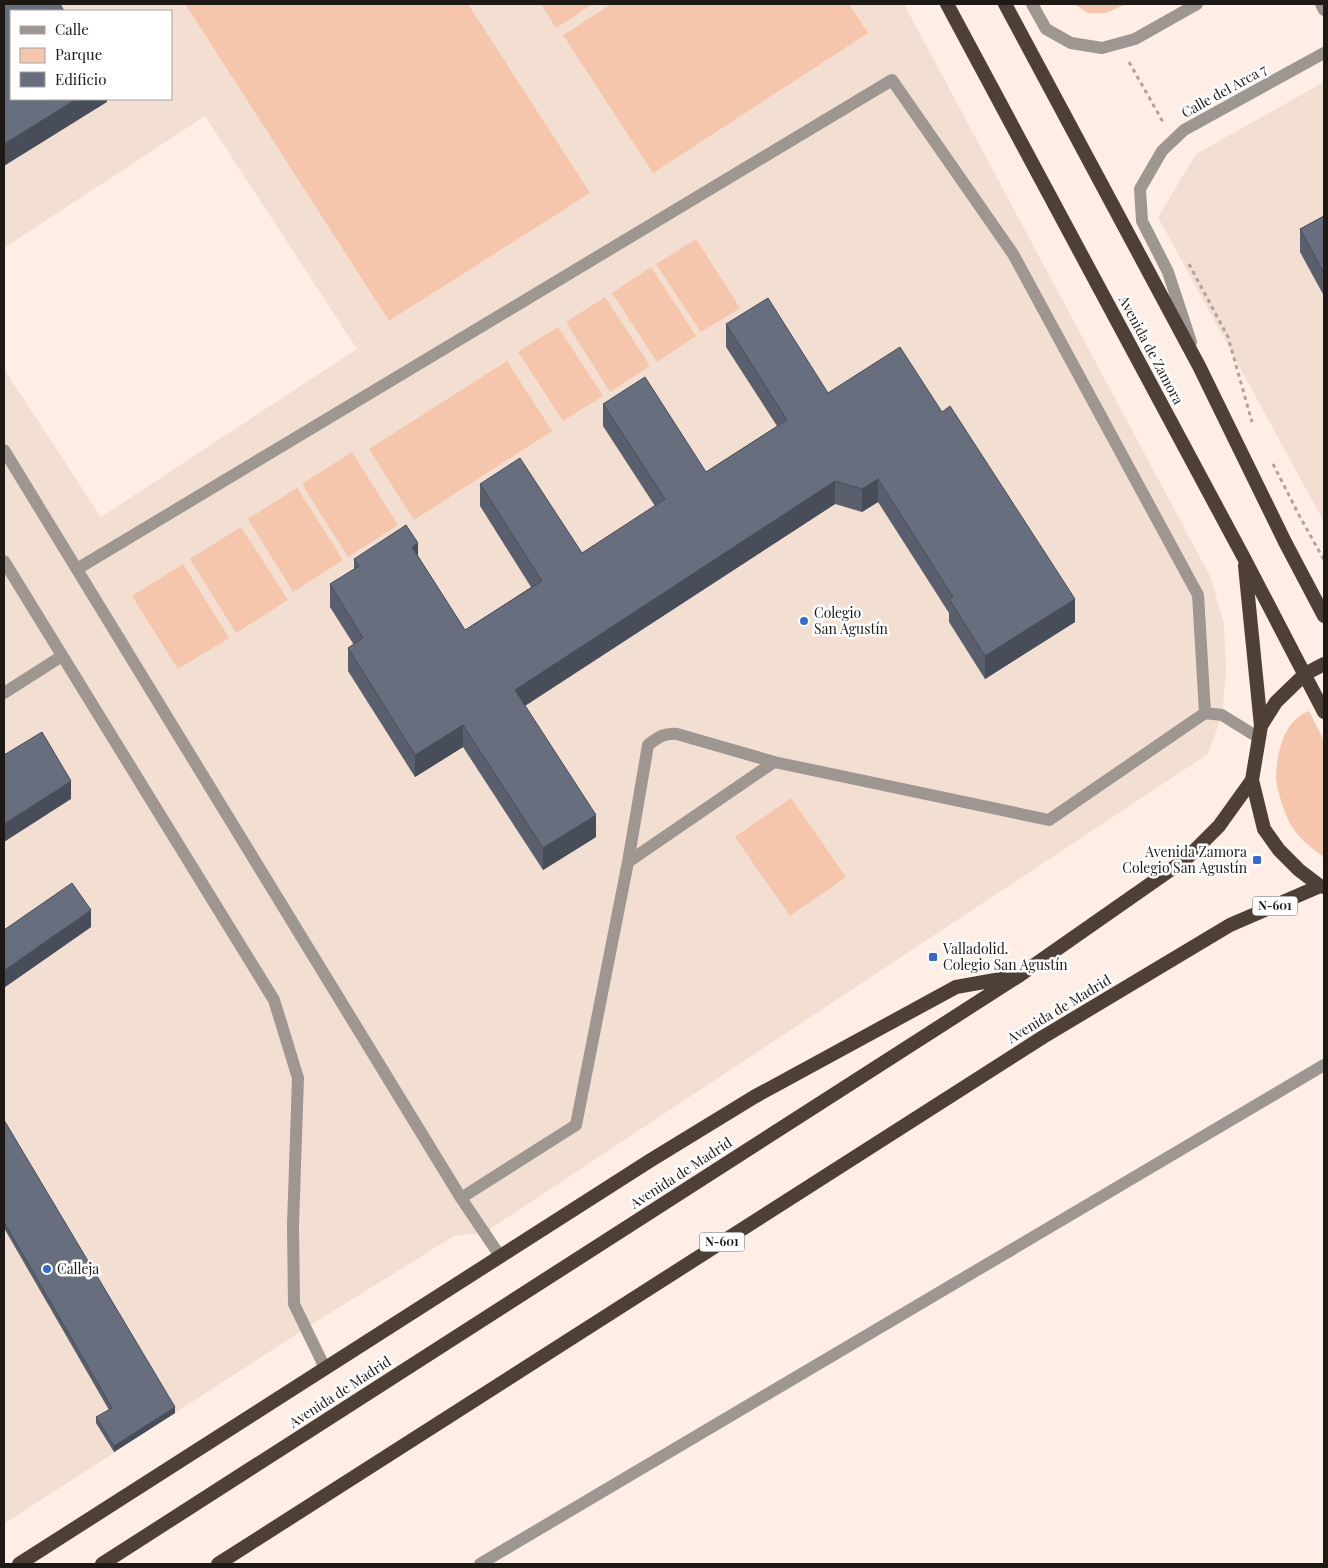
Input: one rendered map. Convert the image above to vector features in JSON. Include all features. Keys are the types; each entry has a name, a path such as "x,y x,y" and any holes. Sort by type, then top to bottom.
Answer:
{"highway":[{"name":"Avenida de Zamora","path":"947,4 1244,558 1324,712"},
{"path":"1006,4 1199,366 1285,542 1324,616"},
{"path":"1244,558 1260,732 1252,780 1264,829 1278,850 1299,870 1322,886"},
{"path":"1260,732 1276,702 1305,674 1324,664"},
{"name":"Avenida de Madrid","path":"102,1564 1020,975 1186,859 1219,826 1252,780"},
{"name":"Avenida de Madrid","path":"218,1564 1043,1037 1230,925 1322,886"},
{"path":"18,1564 642,1165 754,1097 956,987 1020,975"}],"street":[{"path":"1032,4 1046,29 1071,43 1102,48 1135,39 1198,4"},
{"path":"1321,4 1324,10"},
{"name":"Calle del Arca 7","path":"1199,366 1168,272 1142,221 1140,190 1162,151 1184,130 1324,53"},
{"path":"77,570 892,80 1013,254 1198,595 1205,713"},
{"path":"4,450 461,1198 500,1256"},
{"path":"4,561 274,1000 298,1078 293,1225 294,1304 326,1368"},
{"path":"4,693 62,656"},
{"path":"461,1198 576,1124 628,862 648,745 658,737 666,733 677,734 774,762 1049,820 1205,713 1222,715 1260,732"},
{"path":"628,862 774,762"},
{"path":"480,1564 1324,1065"}],"path":[{"path":"1119,43 1173,140"},
{"path":"1187,261 1228,337 1256,430"},
{"path":"1273,464 1324,560"}],"shaded area":[{"name":"Colegio San Agustín","path":"45,4 185,4 389,321 589,193 468,4 541,4 556,27 593,4 611,4 564,34 868,33 849,4 904,4 1210,576 1224,623 1226,673 1222,715 1208,754 484,1233 454,1236 306,1328 4,1524 4,369 101,517 357,349 205,116 4,248 4,166 107,102 106,100 172,100 172,10 49,10","holes":["726,347 828,415 1075,621 953,619 878,502 862,512 835,504 515,712 465,653 542,603 480,507 582,576 665,521 604,426 706,495 787,442"]},
{"path":"1324,82 1324,522 1158,217 1196,154"}],"green space":[{"path":"185,4 468,4 590,193 389,321"},
{"path":"541,4 593,4 556,28"},
{"path":"611,4 849,4 868,33 653,173 563,35"},
{"path":"1074,4 1124,5 1106,13 1088,13"},
{"path":"696,239 740,308 701,332 656,264"},
{"path":"651,267 696,336 657,362 612,293"},
{"path":"605,297 650,366 610,392 566,322"},
{"path":"558,327 603,396 563,421 518,352"},
{"path":"507,361 552,431 414,520 369,449"},
{"path":"352,452 398,525 348,557 302,484"},
{"path":"297,488 343,560 293,592 248,519"},
{"path":"241,527 288,600 236,633 190,559"},
{"path":"183,564 229,638 178,669 132,596"},
{"path":"1309,711 1324,741 1324,857 1305,842 1292,827 1282,805 1276,782 1280,748 1288,729 1300,715"},
{"path":"791,798 846,877 790,916 735,837"}],"building":[{"path":"4,4 60,4 63,10 10,10 10,100 74,100 4,144"},
{"path":"1324,216 1324,273 1300,229"},
{"path":"768,298 828,393 900,347 942,412 950,406 1075,599 985,656 949,599 953,597 878,479 862,489 835,481 515,690 596,815 543,848 463,725 415,755 348,648 363,638 330,584 359,566 354,559 406,525 418,543 412,547 465,630 542,581 480,484 520,458 582,553 665,499 603,404 645,377 706,472 787,420 726,324"},
{"path":"42,732 71,781 4,824 4,755"},
{"path":"72,883 91,910 5,970 4,930"},
{"path":"4,1120 175,1407 114,1446 96,1417 112,1408 4,1222"}],"place":[{"name":"Colegio San Agustín","path":"804,621"},
{"name":"Avenida Zamora Colegio San Agustín","path":"1257,860"},
{"name":"Valladolid. Colegio San Agustín","path":"933,957"},
{"name":"Calleja","path":"47,1269"}]}
